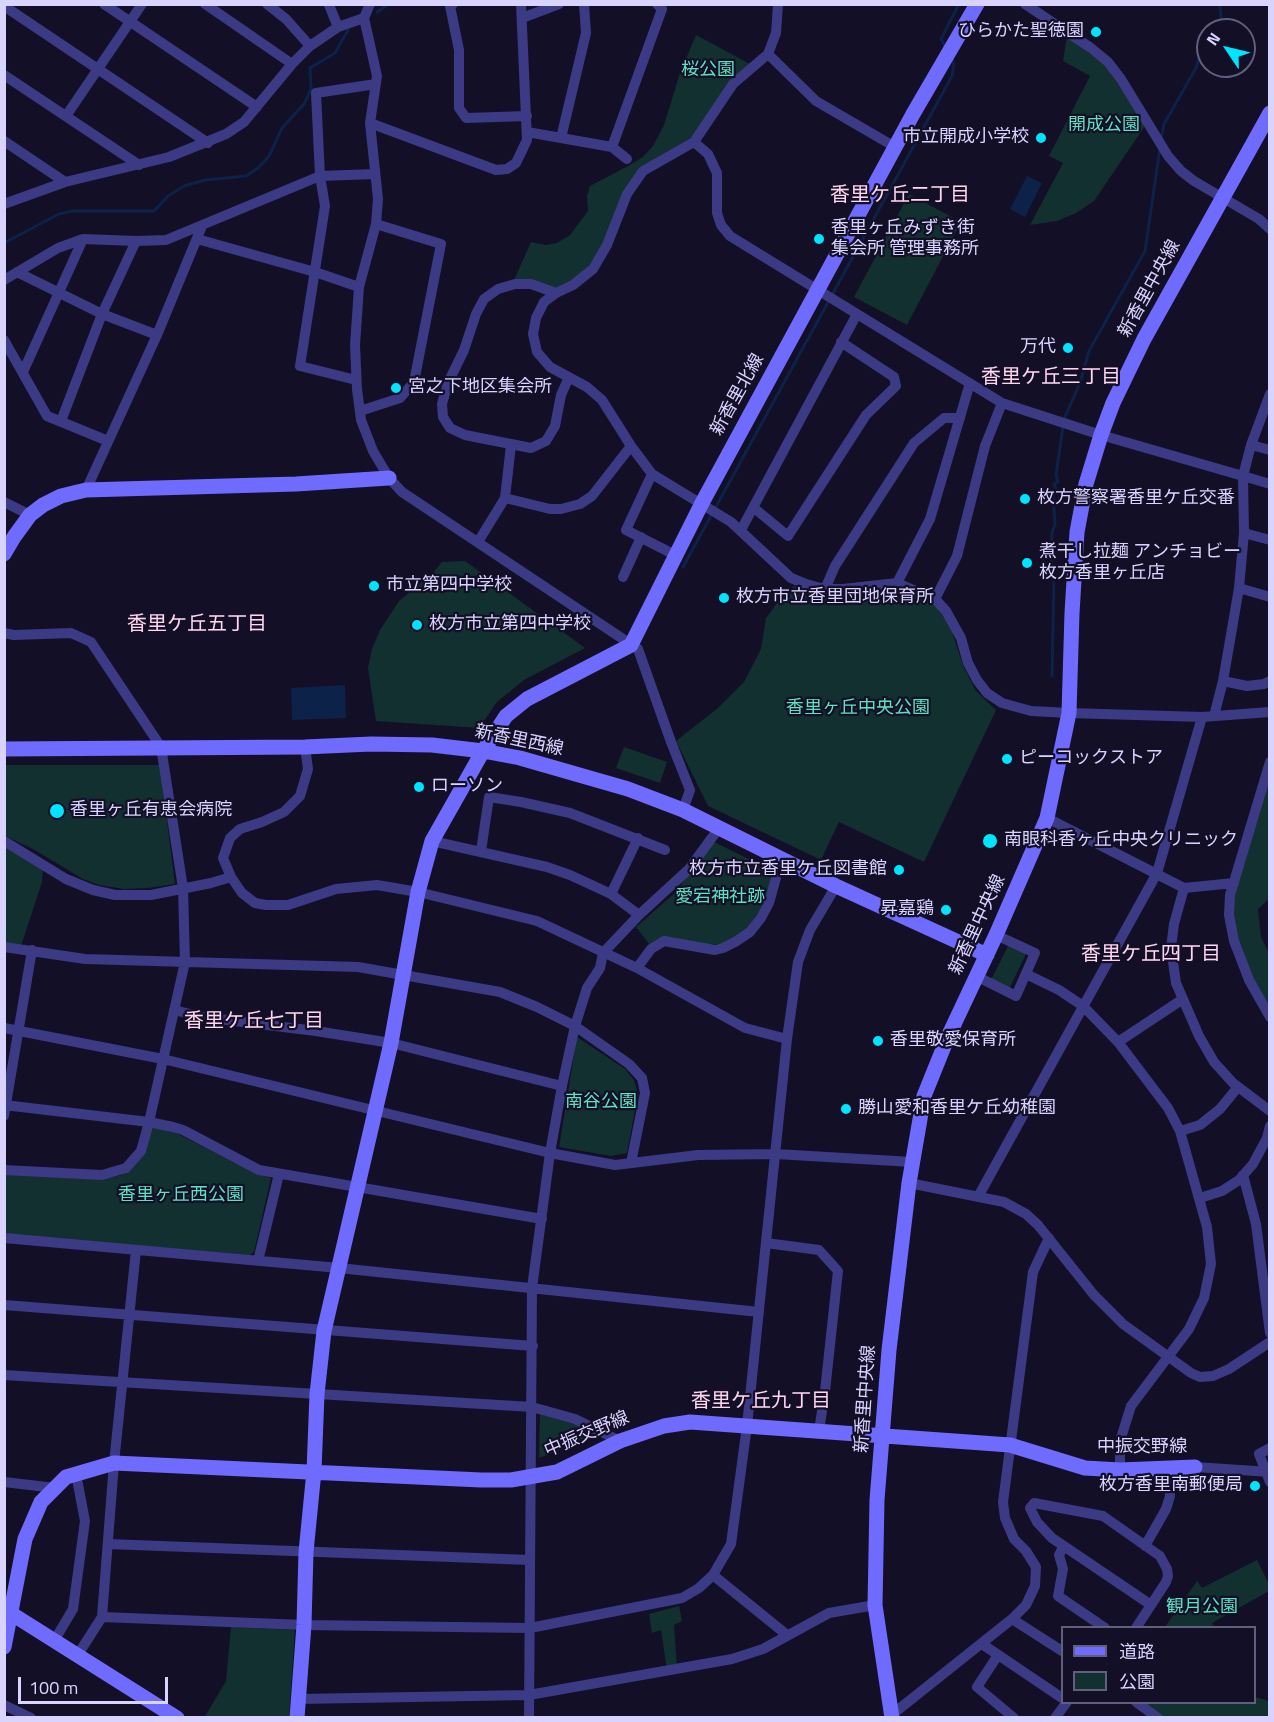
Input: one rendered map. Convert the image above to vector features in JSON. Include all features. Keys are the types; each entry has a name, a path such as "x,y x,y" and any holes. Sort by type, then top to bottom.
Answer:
{"street":[{"path":"104,4 257,107"},
{"path":"66,116 142,4"},
{"path":"205,4 292,64"},
{"path":"267,4 286,19 310,46"},
{"path":"323,4 329,4 338,27"},
{"path":"370,4 364,18 376,66 376,84 370,123 378,199 376,224 359,286 355,324 356,380 361,420 373,451 389,478 402,492 638,649 690,790 683,810"},
{"path":"453,4 450,6 459,50 459,108 466,118 527,117"},
{"path":"370,123 496,170 507,169 516,163 527,140 521,4"},
{"path":"522,18 559,4"},
{"path":"561,138 586,33 584,4"},
{"path":"612,147 662,9 657,4"},
{"path":"778,4 776,33 768,54 733,84 694,142 643,171 627,194 607,245 593,269 573,285 544,302 536,318 533,334 537,352 550,367 587,387 602,400 652,474 720,514 741,530 791,578 825,589 897,583 935,599 961,638 968,663 987,693 1002,703 1031,711 1069,713 1202,717 1269,712"},
{"name":"新香里北線","path":"631,645 705,505 827,296 895,147 977,4"},
{"path":"1025,4 1108,62 1181,171 1259,219 1269,229"},
{"path":"4,6 208,143"},
{"path":"5,204 65,182 169,157 226,134 244,122 310,46 338,27 364,18"},
{"path":"768,54 816,101 895,147"},
{"path":"4,75 139,165"},
{"path":"356,380 300,366 325,206 320,176 316,93 376,84"},
{"name":"新香里中央線","path":"892,1717 875,1605 877,1500 889,1350 909,1183 924,1096 947,1038 987,955 1047,818 1069,713 1077,532 1086,484 1101,435 1113,403 1144,339 1269,113"},
{"path":"527,132 612,147 627,159"},
{"path":"4,141 65,182"},
{"path":"694,142 708,154 717,173 717,213 721,225 730,236 1002,403 1101,435 1269,484"},
{"path":"4,280 58,248 83,239 136,242 166,240 320,176 375,174"},
{"path":"360,411 400,398 414,382 441,244 376,224"},
{"path":"86,490 157,335 202,226"},
{"path":"23,372 83,239"},
{"path":"197,239 359,286"},
{"path":"61,421 102,314 136,242"},
{"path":"17,272 102,314 157,335"},
{"path":"556,293 531,284 515,284 498,289 484,300 441,404 443,417 450,428 465,435 531,448 546,441 555,426 561,395 569,377"},
{"path":"741,530 857,314"},
{"path":"4,340 47,416 108,441"},
{"path":"754,508 788,536 866,415 896,386 894,377 841,342"},
{"path":"897,583 930,519 970,383"},
{"path":"1214,716 1223,681 1239,588 1244,533 1243,476 1269,394"},
{"path":"935,599 957,556 985,446 1002,403"},
{"path":"825,589 835,566 914,443 944,418 960,418"},
{"path":"478,543 505,498 511,445"},
{"path":"1251,445 1269,450"},
{"path":"505,498 550,509 561,509 580,504 592,496 631,446"},
{"path":"652,474 626,530 677,556"},
{"path":"4,554 30,515 61,496 86,490 389,478"},
{"path":"4,502 30,515"},
{"path":"1244,533 1269,540"},
{"path":"623,577 641,537"},
{"path":"1239,588 1269,597"},
{"path":"4,633 14,635 71,633 91,642 161,747 183,888 184,962 141,1151 126,1168 102,1175 4,1170"},
{"path":"297,1718 317,1394 324,1331 391,1043 418,892 432,841 483,751 506,716 527,699 631,645"},
{"path":"1223,681 1247,686 1264,684 1269,681"},
{"path":"979,1196 1157,873 1202,717"},
{"name":"新香里西線","path":"4,749 305,747 371,744 432,746 483,751 520,758 628,789 683,810 836,885 987,955"},
{"path":"305,747 308,769 300,796 284,812 240,829 230,838 223,858 231,877 242,893 255,903 288,905 336,889 377,885 418,892 537,921 637,968 745,1028 788,1039"},
{"path":"1269,762 1230,895 1229,915 1234,941 1249,981 1269,1017"},
{"path":"481,851 489,797 570,813 665,850"},
{"path":"1047,818 1184,888 1234,883"},
{"path":"529,1718 532,1288 550,1153 562,1086 575,1026 587,988 600,968 603,953 639,915 689,869 718,828"},
{"path":"611,894 638,838"},
{"path":"4,841 66,879 93,890 134,896 160,894 231,877"},
{"path":"432,841 547,867 611,894 639,915"},
{"path":"637,968 651,949 664,941 714,950 735,942 750,932 761,918 769,903 776,878"},
{"path":"102,1617 304,1625 530,1628 682,1598 699,1588 713,1575 731,1545 747,1426 798,962 810,930 836,885"},
{"path":"1184,888 1174,924 1171,948 1176,983 1199,1036 1214,1062 1238,1087 1269,1111"},
{"path":"976,976 1016,996 1035,953 996,934"},
{"path":"4,947 84,959 358,967 500,992 575,1026 629,1064 642,1078 645,1093 631,1163"},
{"path":"32,950 5,1109 149,1122 183,1130 259,1170 542,1219"},
{"path":"1026,974 1059,990 1083,1006 1118,1042 1168,1108 1180,1131 1207,1227 1211,1264 1204,1298 1189,1329 1131,1406 1120,1441 1120,1470"},
{"path":"1118,1042 1184,999"},
{"path":"174,1010 202,1017 316,1030 391,1043 562,1086"},
{"path":"4,1028 163,1059 550,1153 615,1165 698,1155 776,1154 912,1162"},
{"path":"1180,1131 1200,1125 1220,1109 1238,1087"},
{"path":"1200,1198 1222,1191 1243,1175 1253,1164 1267,1138 1269,1126"},
{"path":"258,1261 279,1174"},
{"path":"1243,1175 1256,1224 1269,1333"},
{"path":"909,1183 1004,1202 1026,1214 1049,1238 1094,1295 1123,1324 1167,1358 1200,1377 1213,1376 1229,1369 1269,1342"},
{"path":"4,1238 339,1268 759,1312"},
{"path":"892,1717 1012,1619 1026,1605 1035,1586 1036,1567 1026,1551 1014,1539 1005,1518 1003,1502 1033,1272 1049,1238"},
{"path":"766,1244 819,1250 838,1271 819,1431"},
{"path":"77,1656 102,1617 114,1463 136,1250"},
{"path":"4,1305 533,1346"},
{"path":"4,1376 532,1407 575,1419 620,1441"},
{"name":"中振交野線","path":"4,1647 8,1611 25,1539 41,1502 66,1477 114,1463 511,1480 557,1472 620,1441 664,1426 690,1422 1010,1445 1085,1468 1120,1470 1196,1467 1268,1476"},
{"path":"1268,1476 1259,1454 1269,1448"},
{"path":"1145,1546 1166,1509 1170,1496 1168,1467"},
{"path":"54,1641 73,1609 75,1598 85,1521 76,1474"},
{"path":"4,1482 55,1488"},
{"path":"1137,1626 1166,1582 1168,1576 1160,1556 1103,1516 1034,1503 1030,1508 1037,1522 1052,1538 1151,1605"},
{"path":"108,1544 530,1560"},
{"path":"1064,1546 1059,1555 1063,1569 1058,1596 1102,1626"},
{"path":"713,1575 787,1635"},
{"path":"299,1699 529,1695 732,1659 763,1649 829,1613 875,1605"},
{"path":"8,1611 177,1718"},
{"path":"1012,1619 1061,1650"},
{"path":"982,1644 1061,1697"},
{"path":"998,1655 977,1687 1014,1718"},
{"path":"1055,1718 1066,1704"},
{"path":"1139,1704 1158,1718"},
{"path":"4,1705 31,1718"}],"green space":[{"name":"桜公園","path":"696,35 750,64 691,138 640,168 603,243 589,266 571,281 555,289 514,280 531,242 546,245 557,243 570,235 588,211 587,196 590,186 643,157 653,146 664,125 680,73"},
{"name":"開成公園","path":"1067,36 1105,65 1118,81 1145,126 1094,201 1076,213 1057,221 1030,225 1063,163 1049,156 1090,76 1063,61"},
{"path":"909,194 961,222 907,325 854,297"},
{"path":"465,561 585,648 524,680 497,702 479,728 376,721 368,668 372,649 380,630 399,601 433,573 442,562"},
{"name":"香里ヶ丘中央公園","path":"794,586 819,596 849,596 886,591 911,592 935,605 950,626 964,668 976,691 996,710 924,862 839,822 821,860 708,806 676,741 718,708 744,682 761,649 766,618 780,599"},
{"path":"624,747 667,762 660,783 616,768"},
{"path":"4,765 160,765 175,884 124,889 99,885 83,879 33,849 5,836"},
{"path":"1269,775 1269,899 1258,909 1261,937 1269,953 1269,1009 1253,979 1238,940 1233,914 1234,896"},
{"name":"愛宕神社跡","path":"712,841 769,869 772,877 765,901 757,915 747,929 722,944 705,944 663,937 649,944 636,927 676,892"},
{"path":"4,845 43,868 42,882 21,946 5,944"},
{"path":"1009,944 1027,952 1009,989 991,980"},
{"name":"南谷公園","path":"577,1037 625,1069 634,1080 638,1094 627,1153 611,1156 559,1147"},
{"name":"香里ヶ丘西公園","path":"151,1126 170,1130 257,1174 271,1178 254,1252 250,1255 5,1235 4,1173 109,1178 122,1175 135,1164"},
{"path":"540,1414 588,1428 594,1432 594,1437 539,1458"},
{"name":"観月公園","path":"1257,1560 1269,1584 1269,1591 1212,1623 1214,1626 1166,1626 1197,1581 1202,1588"},
{"path":"679,1606 682,1621 674,1625 677,1668 667,1670 661,1630 652,1633 649,1614"},
{"path":"231,1627 295,1630 289,1717 204,1718 226,1681"},
{"path":"1256,1697 1269,1701 1269,1717 1164,1717 1143,1704 1256,1704"}],"water":[{"path":"1027,176 1042,183 1025,217 1010,209"},
{"path":"345,685 346,718 292,720 291,688"}],"waterway":[{"path":"377,12 389,4"},
{"path":"946,48 941,39 959,4"},
{"path":"1220,4 1221,18"},
{"path":"4,243 59,214 72,211 154,211 168,196 184,186 205,180 246,176 258,168 269,156 282,128 304,104 311,89 310,68 335,53 348,30"},
{"path":"683,567 952,76 954,64 952,59"},
{"path":"1161,139 1164,124 1196,68"},
{"path":"1052,676 1054,576 1051,565 1052,533 1055,524 1053,496 1056,489 1054,484 1058,482 1056,475 1064,419 1080,383 1089,351 1145,251 1160,148"}],"place":[{"name":"ひらかた聖徳園","path":"1096,32"},
{"name":"市立開成小学校","path":"1041,138"},
{"name":"香里ヶ丘みずき街 集会所 管理事務所","path":"819,239"},
{"name":"万代","path":"1068,348"},
{"name":"宮之下地区集会所","path":"396,388"},
{"name":"枚方警察署香里ケ丘交番","path":"1025,499"},
{"name":"煮干し拉麺 アンチョビー 枚方香里ヶ丘店","path":"1027,563"},
{"name":"市立第四中学校","path":"374,586"},
{"name":"枚方市立香里団地保育所","path":"724,598"},
{"name":"枚方市立第四中学校","path":"417,625"},
{"name":"ピーコックストア","path":"1007,759"},
{"name":"ローソン","path":"419,787"},
{"name":"香里ヶ丘有恵会病院","path":"57,811"},
{"name":"南眼科香ヶ丘中央クリニック","path":"990,841"},
{"name":"枚方市立香里ケ丘図書館","path":"899,870"},
{"name":"昇嘉鶏","path":"946,910"},
{"name":"香里敬愛保育所","path":"878,1041"},
{"name":"勝山愛和香里ケ丘幼稚園","path":"846,1109"},
{"name":"枚方香里南郵便局","path":"1255,1486"}],"district":[{"name":"香里ケ丘二丁目","path":"900,196"},
{"name":"香里ケ丘三丁目","path":"1051,378"},
{"name":"香里ケ丘五丁目","path":"197,625"},
{"name":"香里ケ丘四丁目","path":"1151,955"},
{"name":"香里ケ丘七丁目","path":"254,1022"},
{"name":"香里ケ丘九丁目","path":"761,1402"}]}
